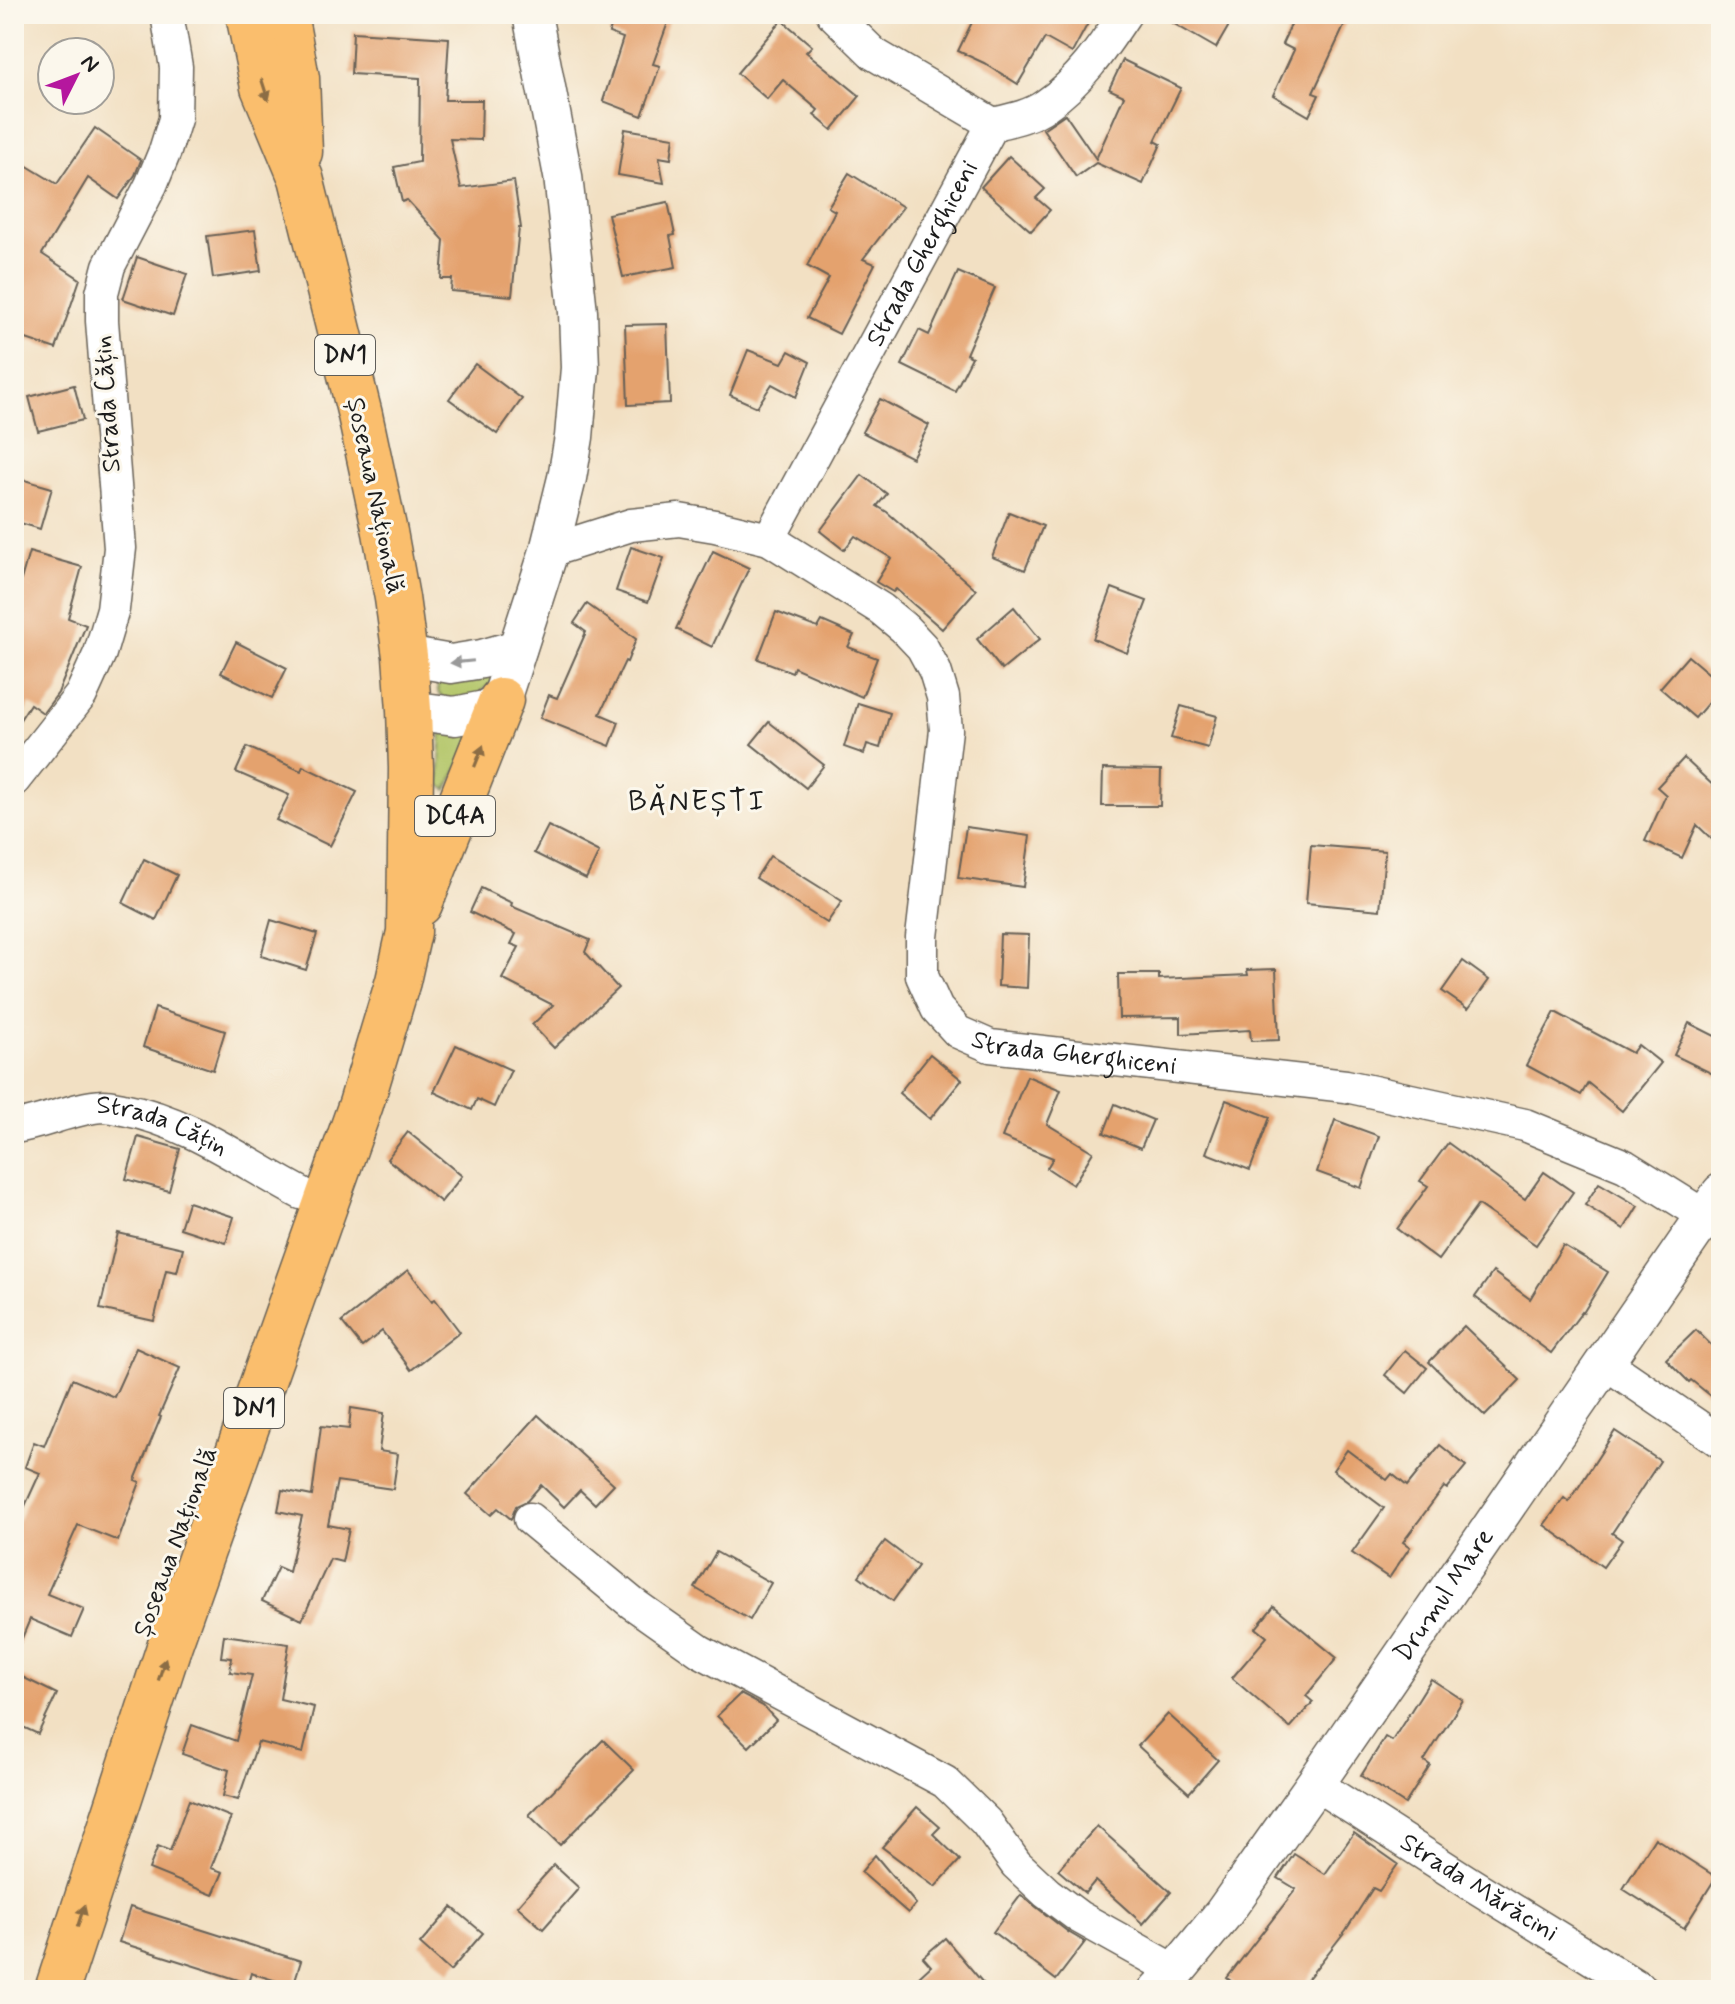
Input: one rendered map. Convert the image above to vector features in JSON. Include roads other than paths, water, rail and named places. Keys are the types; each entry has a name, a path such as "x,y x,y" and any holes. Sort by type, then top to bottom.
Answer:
{"highway":[{"name":"DN1","path":"248,14 263,87 301,178"},
{"name":"DN1","path":"285,14 297,78 301,178"},
{"name":"Șoseaua Națională","path":"57,1990 170,1644 361,1104 395,992 409,932 409,710 405,656 376,488 301,178"},
{"name":"DC4A","path":"409,932 501,700"},
{"name":"Șoseaua Națională","path":"27,1990 143,1634 301,1193 359,1019 385,928 410,819"}],"street":[{"name":"Strada Cățin","path":"14,780 81,695 100,653 113,609 120,548 102,293 109,266 151,185 175,119 176,67 167,14"},
{"name":"DC4A","path":"501,700 549,551 567,478 580,368 578,312 563,176 532,14"},
{"path":"833,14 874,54 993,124 1045,107 1096,56 1125,14"},
{"name":"Strada Gherghiceni","path":"769,539 993,124"},
{"name":"Strada Gherghiceni","path":"549,551 631,525 679,520 769,539 881,609 922,647 935,671 943,697 946,730 922,937 922,976 937,1009 958,1032 990,1046 1346,1086 1525,1125 1713,1205"},
{"path":"405,656 451,664 517,649"},
{"path":"409,710 455,716 485,710 501,700"},
{"name":"Strada Cățin","path":"14,1127 105,1106 143,1113 193,1132 301,1193"},
{"name":"Drumul Mare","path":"1167,1981 1223,1914 1315,1784 1713,1205"},
{"path":"1604,1362 1721,1442"},
{"path":"530,1519 632,1603 700,1651 945,1782 986,1822 1016,1864 1047,1893 1167,1981"},
{"name":"Strada Mărăcini","path":"1315,1784 1643,1990"}],"district":[{"name":"BĂNEȘTI","path":"697,801"}]}
